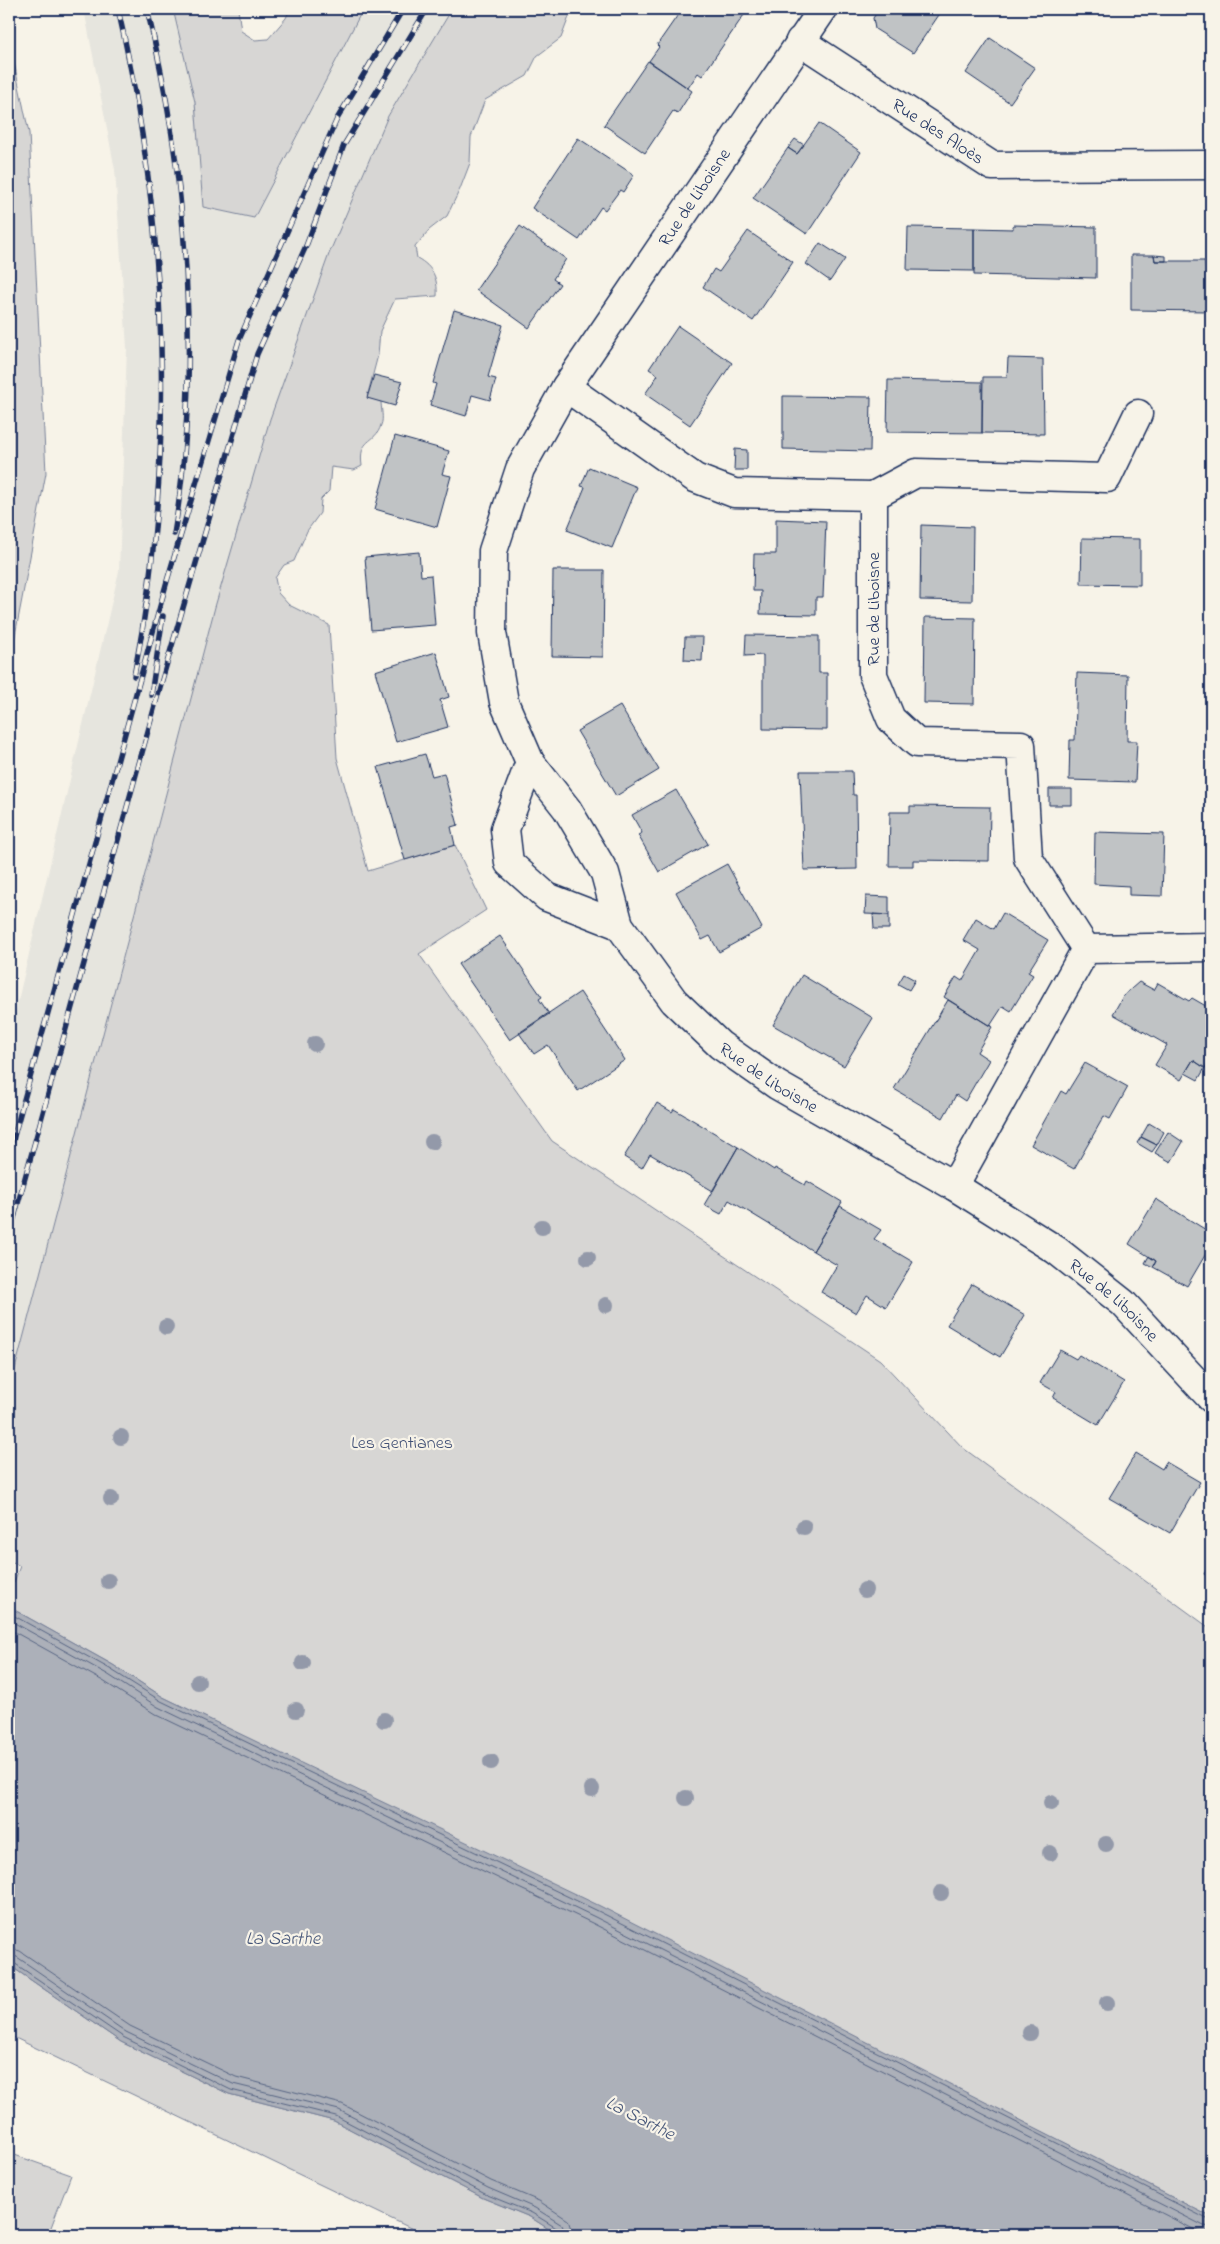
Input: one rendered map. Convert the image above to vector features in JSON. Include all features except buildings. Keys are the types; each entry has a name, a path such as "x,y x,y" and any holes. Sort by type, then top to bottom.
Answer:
{"street":[{"name":"Rue de Liboisne","path":"823,9 566,387 520,469 493,551 492,633 504,702 530,762 566,809 605,873 619,925 674,1000 720,1045 777,1085 954,1186 1056,1250 1123,1303 1211,1398"},
{"name":"Rue des Aloès","path":"800,41 992,166 1211,165"},
{"path":"566,387 695,478 734,493 873,496 916,473 1107,478 1138,414"},
{"name":"Rue de Liboisne","path":"873,496 873,675 891,719 917,743 1021,744 1028,858 1086,949"},
{"path":"530,762 505,829 509,863 548,897 619,925"},
{"path":"954,1186 1086,949 1211,947"}],"shaded area":[{"path":"84,9 173,9 195,102 203,207 254,218 363,9 452,9 388,116 329,254 270,419 215,607 9,1392 9,1039 119,571 127,348 115,170"}],"green space":[{"path":"173,9 238,9 241,31 255,40 268,39 286,18 290,9 363,9 254,218 203,207 195,102"},
{"name":"Les Gentianes","path":"452,9 572,9 561,38 537,56 527,76 485,100 471,137 470,163 460,189 447,216 429,230 415,247 417,258 431,269 437,284 437,296 395,299 380,331 378,355 367,397 381,401 382,423 375,436 362,450 362,466 354,470 331,467 329,491 321,499 320,513 307,531 294,561 284,565 275,578 278,593 289,605 329,625 337,758 368,871 455,845 486,910 419,954 552,1141 880,1360 963,1448 1211,1629 1211,2217 710,1963 163,1697 113,1665 9,1607 9,1587 14,1582 20,1566 9,1560 9,1392 215,607 270,419 329,254 388,116"},
{"path":"9,39 29,133 46,473 9,667"},
{"path":"9,1965 121,2042 229,2094 334,2121 483,2198 530,2217 558,2235 425,2235 9,2035"},
{"path":"9,2153 71,2175 48,2235 9,2235"}],"water":[{"name":"La Sarthe","path":"9,1607 113,1665 163,1697 600,1906 1211,2217 1211,2235 558,2235 530,2217 483,2198 334,2121 229,2094 121,2042 9,1965"}],"railway":[{"path":"118,9 135,91 148,174 161,342 161,426 157,510 148,593 134,676"},
{"path":"147,9 161,71 172,136 181,203 186,270 187,405 183,470 174,534"},
{"path":"9,1154 167,581 239,340 337,119 403,9"},
{"path":"9,1236 162,680 257,354 306,246 344,145 427,9"},
{"path":"151,695 163,616"}]}
